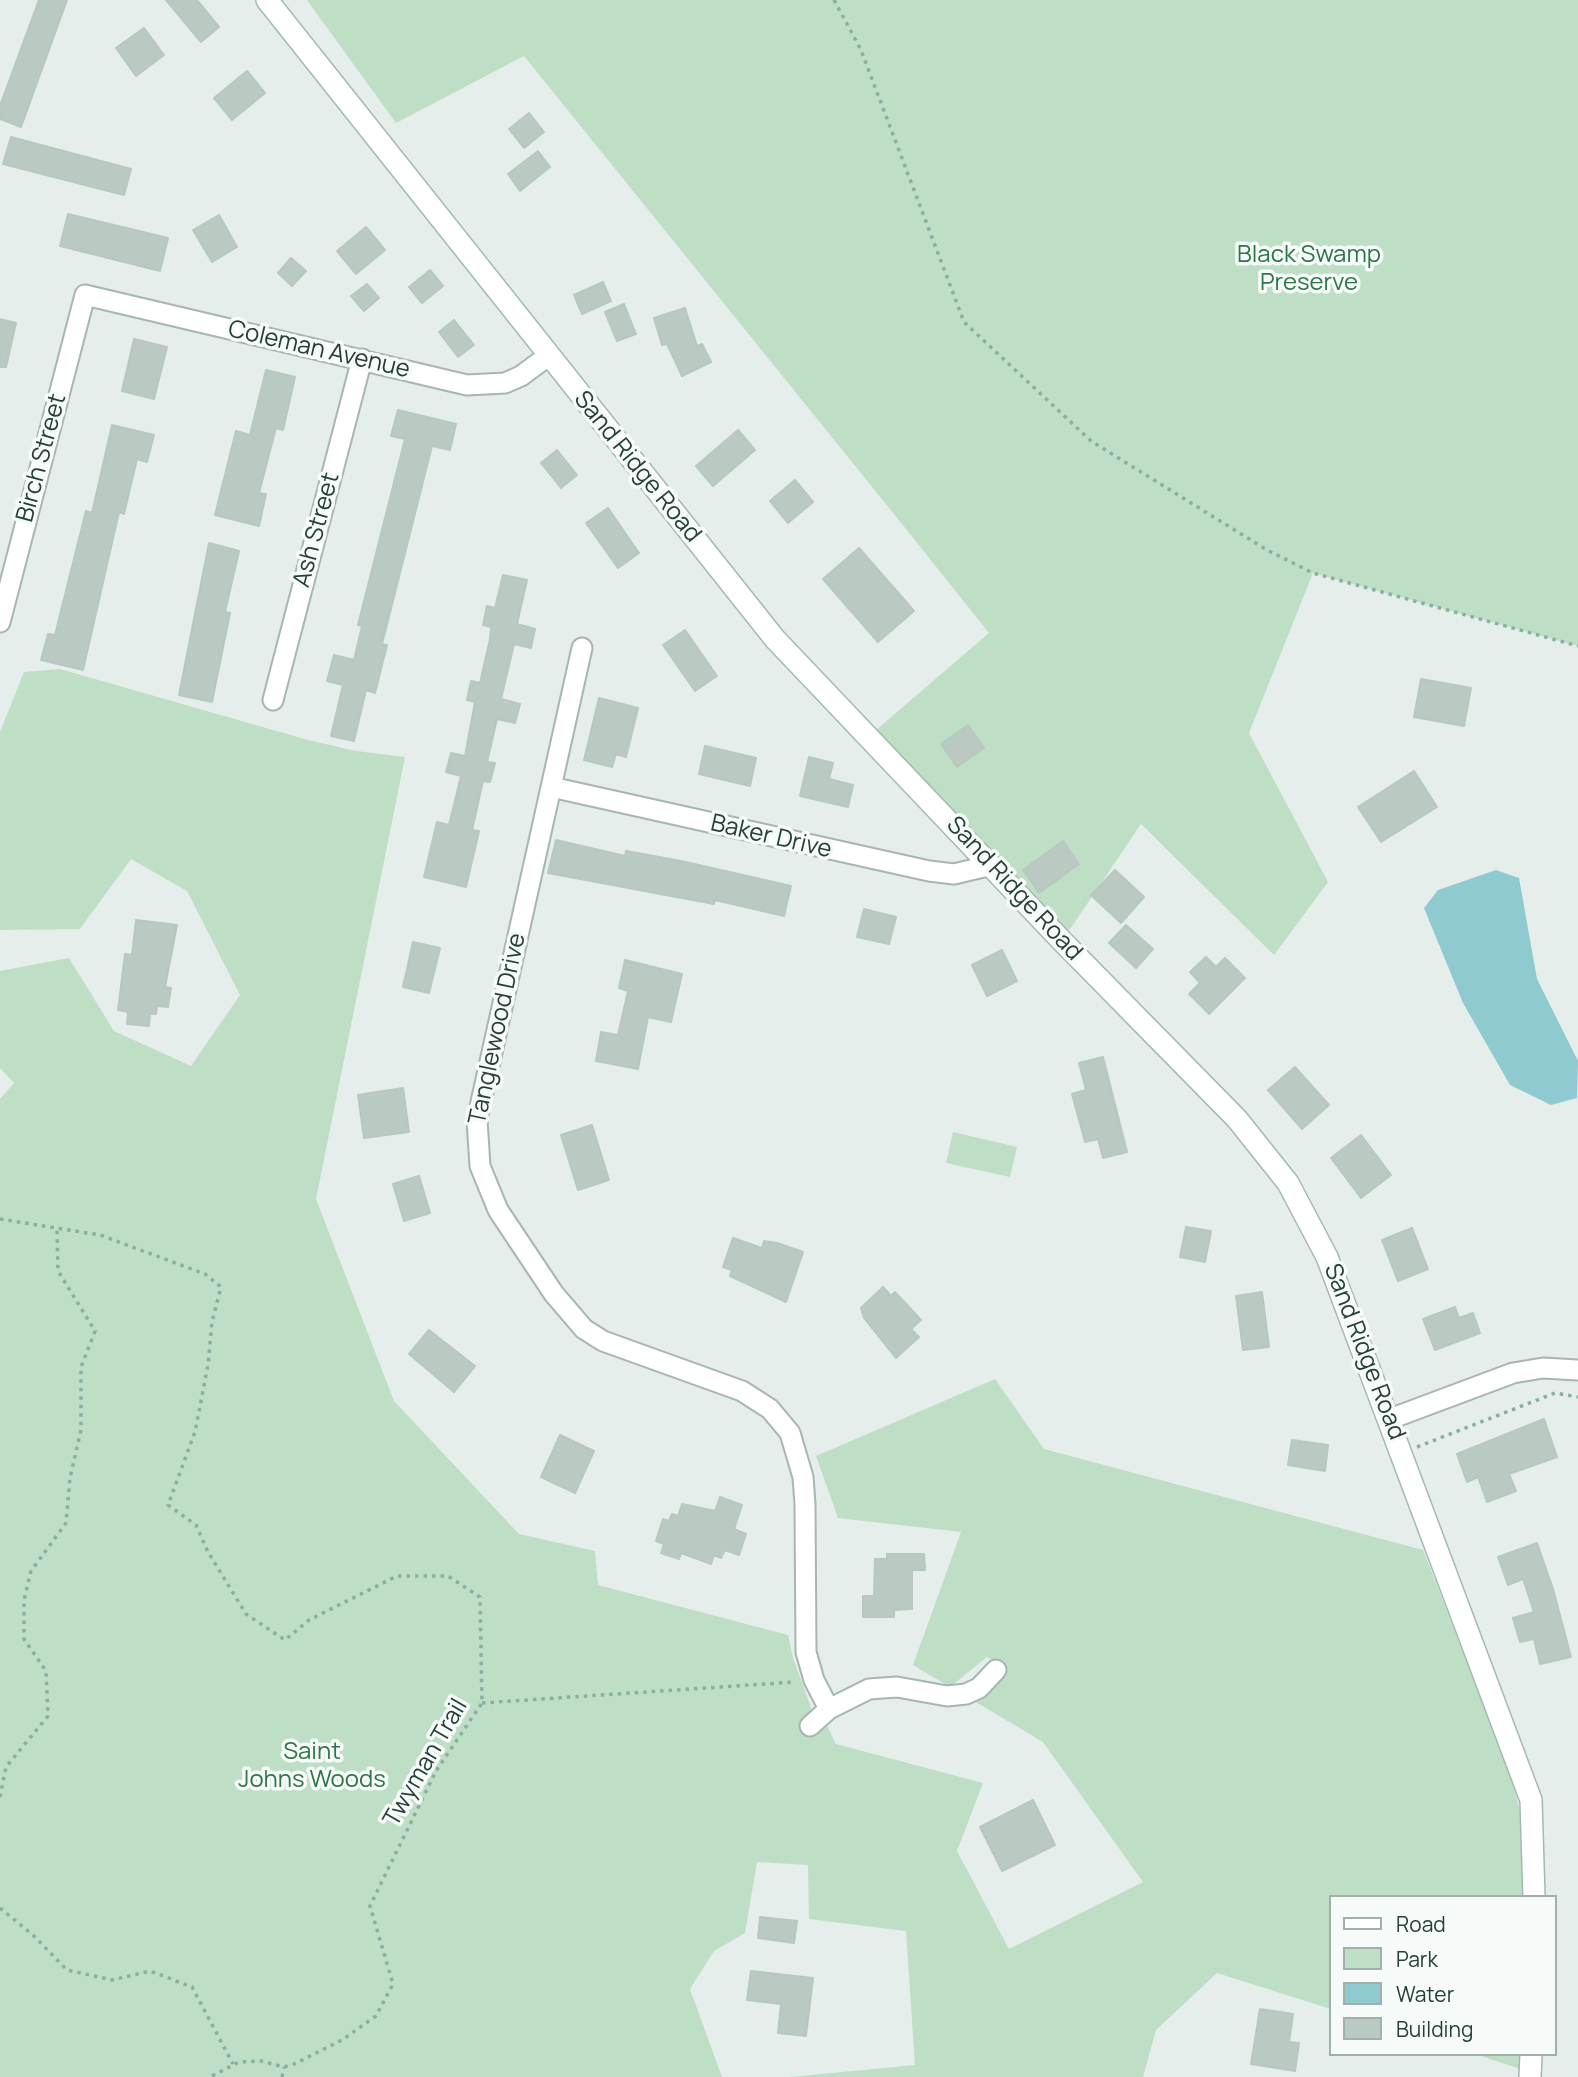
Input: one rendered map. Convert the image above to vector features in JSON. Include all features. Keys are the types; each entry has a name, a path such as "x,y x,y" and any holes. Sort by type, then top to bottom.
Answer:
{"street":[{"name":"Sand Ridge Road","path":"267,0 775,639 992,865 1062,942 1237,1119 1288,1183 1327,1257 1531,1800 1534,1895"},
{"name":"Coleman Avenue","path":"85,295 467,385 489,386 521,376 548,356"},
{"name":"Birch Street","path":"0,622 85,295"},
{"name":"Ash Street","path":"273,700 362,359"},
{"name":"Tanglewood Drive","path":"582,648 477,1120 480,1167 498,1210 554,1294 584,1329 603,1341 742,1391 770,1409 790,1433 803,1477 805,1504 806,1652 814,1680 829,1709"},
{"name":"Baker Drive","path":"551,787 929,871 954,874 992,865"},
{"path":"1390,1419 1513,1373 1543,1368 1578,1370"},
{"path":"810,1726 829,1709 869,1689 913,1688 947,1696 966,1695 979,1688 996,1670"},
{"path":"1530,2077 1531,2056"}],"path":[{"path":"834,0 861,50 964,322 1091,441 1268,550 1313,573 1578,646"},
{"name":"Twyman Trail","path":"0,1219 100,1236 166,1257 205,1274 221,1287 212,1322 195,1433 168,1505 197,1525 208,1552 246,1614 285,1640 309,1620 397,1576 448,1576 480,1597 482,1703 436,1771 370,1906 393,1984 376,2016 341,2040 284,2067"},
{"path":"0,1797 6,1767 48,1716 46,1671 24,1639 24,1600 30,1571 66,1522 70,1478 81,1430 81,1367 95,1331 58,1271 57,1228"},
{"path":"1402,1453 1556,1393 1578,1398"},
{"path":"482,1703 814,1680"},
{"path":"0,1908 33,1935 67,1970 113,1980 150,1971 191,1987 233,2064"},
{"path":"210,2077 233,2064 261,2062 284,2067 282,2077"}],"green space":[{"name":"Black Swamp Preserve","path":"307,0 1578,0 1578,646 1313,573 1249,733 1328,882 1274,955 1141,824 1062,941 868,737 989,633 902,524 524,56 396,123"},
{"name":"Saint Johns Woods","path":"60,669 308,740 356,751 405,757 316,1199 394,1401 519,1534 595,1551 598,1585 788,1635 793,1658 820,1732 827,1726 836,1744 983,1783 957,1851 1009,1949 1143,1882 1043,1742 974,1701 1008,1670 987,1657 950,1687 913,1665 961,1532 838,1518 816,1456 995,1379 1044,1449 1423,1550 1511,1775 1524,1827 1529,1895 1330,1895 1330,2009 1217,1973 1156,2030 1143,2077 790,2077 915,2065 906,1931 809,1919 808,1865 757,1862 745,1933 714,1951 690,1989 722,2077 0,2077 0,1099 14,1083 0,1068 0,971 69,958 114,1031 191,1066 240,995 187,891 131,859 80,929 0,930 0,732 24,672"},
{"path":"953,1132 1017,1147 1010,1177 946,1163"},
{"path":"1481,2056 1521,2056 1520,2069"}],"water":[{"path":"1496,870 1519,878 1537,979 1578,1061 1577,1098 1551,1105 1510,1085 1463,1003 1424,908 1438,890"}],"building":[{"path":"39,0 67,0 21,127 0,119 0,106"},
{"path":"166,0 197,0 219,27 201,42"},
{"path":"144,28 164,55 136,76 116,48"},
{"path":"247,71 265,93 232,120 214,98"},
{"path":"529,113 544,132 524,148 509,129"},
{"path":"11,137 131,169 124,195 3,164"},
{"path":"538,151 550,167 520,191 508,174"},
{"path":"68,214 168,238 160,271 60,246"},
{"path":"219,215 237,247 212,262 193,230"},
{"path":"366,227 385,250 356,274 337,251"},
{"path":"291,258 306,271 292,286 278,273"},
{"path":"430,270 443,286 422,303 409,287"},
{"path":"603,282 611,301 582,314 574,295"},
{"path":"367,284 379,298 364,311 351,296"},
{"path":"624,304 636,334 617,341 605,312"},
{"path":"685,308 697,346 702,344 711,362 682,376 667,344 662,345 654,318"},
{"path":"0,319 16,323 6,367 0,367"},
{"path":"454,320 474,345 458,357 439,332"},
{"path":"134,339 167,347 154,399 122,391"},
{"path":"266,370 295,377 283,430 276,428 259,493 266,494 259,526 215,515 236,431 250,435"},
{"path":"398,410 456,424 450,450 432,446 382,644 387,645 375,693 366,690 354,741 331,736 343,685 327,681 334,655 354,660 362,626 358,625 405,439 391,436"},
{"path":"112,425 154,435 147,462 137,459 124,514 119,512 83,670 41,660 48,634 55,635 86,511 92,513"},
{"path":"738,430 755,450 713,486 696,466"},
{"path":"557,450 577,475 561,488 541,463"},
{"path":"795,480 813,502 788,523 770,501"},
{"path":"608,508 639,553 618,568 586,523"},
{"path":"209,543 239,551 225,612 230,613 212,702 179,695"},
{"path":"859,548 914,611 878,642 823,579"},
{"path":"503,575 527,580 517,624 535,629 531,648 514,644 501,699 520,704 515,723 497,719 487,762 495,763 490,782 483,781 472,830 479,831 466,887 424,877 437,822 449,825 461,776 446,772 451,753 465,756 475,702 467,700 471,681 480,683 490,639 491,627 483,625 487,606 495,608"},
{"path":"685,630 717,676 695,691 663,645"},
{"path":"1421,679 1471,688 1464,726 1414,717"},
{"path":"599,698 638,708 626,757 616,754 612,767 584,760"},
{"path":"968,725 984,748 957,767 941,744"},
{"path":"705,746 756,758 750,786 699,774"},
{"path":"809,757 833,763 829,779 853,785 848,807 800,796"},
{"path":"1414,771 1437,807 1381,842 1358,807"},
{"path":"556,840 625,856 626,851 681,861 791,886 784,916 715,900 714,904 548,873"},
{"path":"1063,841 1079,864 1039,893 1023,870"},
{"path":"1115,870 1144,897 1121,923 1091,895"},
{"path":"864,909 896,917 889,944 857,937"},
{"path":"136,920 177,925 165,987 171,988 168,1007 157,1006 156,1014 150,1014 149,1026 127,1024 128,1012 118,1010 125,954 132,955"},
{"path":"1126,925 1153,949 1136,968 1109,943"},
{"path":"413,942 440,948 429,993 403,987"},
{"path":"1002,950 1017,981 987,996 972,965"},
{"path":"1206,957 1216,967 1225,958 1245,978 1209,1014 1189,994 1200,983 1190,972"},
{"path":"625,960 682,974 671,1022 648,1017 638,1069 596,1061 601,1032 618,1035 628,991 619,988"},
{"path":"1103,1057 1127,1152 1103,1158 1098,1139 1085,1142 1072,1094 1086,1090 1079,1063"},
{"path":"1295,1067 1329,1105 1302,1129 1268,1090"},
{"path":"403,1088 409,1132 364,1138 358,1095"},
{"path":"592,1125 609,1180 578,1190 561,1135"},
{"path":"1361,1135 1391,1175 1361,1198 1331,1158"},
{"path":"419,1176 430,1213 404,1221 393,1184"},
{"path":"1186,1227 1211,1231 1205,1262 1180,1257"},
{"path":"1412,1228 1428,1269 1398,1281 1382,1240"},
{"path":"733,1238 762,1248 764,1241 803,1252 786,1302 730,1276 732,1270 723,1267"},
{"path":"883,1287 891,1296 895,1292 921,1320 911,1329 919,1337 896,1358 864,1318 861,1308"},
{"path":"1262,1292 1269,1347 1243,1350 1236,1296"},
{"path":"1455,1307 1459,1318 1473,1313 1480,1333 1435,1350 1423,1319"},
{"path":"429,1330 475,1366 454,1392 409,1354"},
{"path":"1544,1419 1557,1457 1509,1474 1516,1491 1487,1502 1478,1477 1467,1482 1457,1454"},
{"path":"560,1435 594,1451 575,1493 541,1477"},
{"path":"1292,1440 1328,1445 1325,1471 1288,1465"},
{"path":"720,1497 742,1505 734,1529 746,1534 739,1555 725,1550 721,1558 714,1555 711,1564 681,1553 679,1559 661,1553 664,1544 656,1541 663,1519 669,1521 672,1514 678,1516 682,1504 715,1511"},
{"path":"1537,1543 1553,1589 1571,1657 1540,1664 1534,1639 1520,1642 1513,1618 1534,1612 1523,1579 1508,1585 1498,1557"},
{"path":"887,1554 924,1554 925,1570 912,1570 912,1609 894,1610 894,1617 863,1617 863,1596 874,1596 875,1559 887,1559"},
{"path":"1033,1800 1055,1845 1002,1871 980,1827"},
{"path":"760,1917 797,1921 794,1943 758,1938"},
{"path":"751,1971 813,1978 806,2036 778,2033 781,2004 747,2000"},
{"path":"1260,2009 1293,2014 1289,2042 1299,2043 1295,2071 1251,2064"}]}
